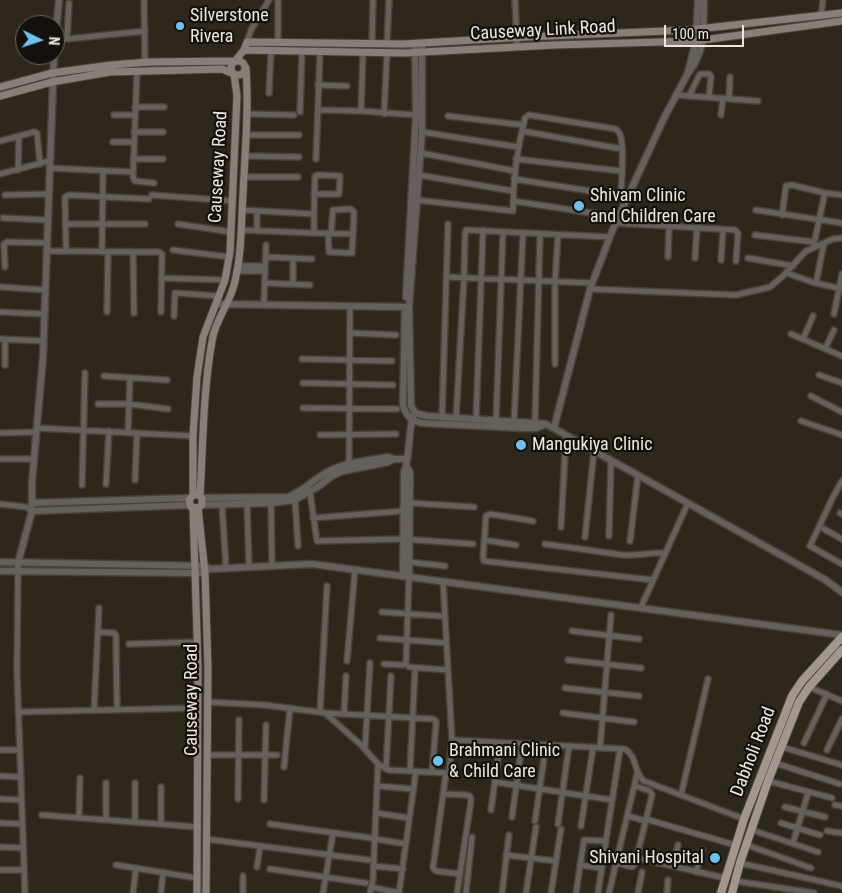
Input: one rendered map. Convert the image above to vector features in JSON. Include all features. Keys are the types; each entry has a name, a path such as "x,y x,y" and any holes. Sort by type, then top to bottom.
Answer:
{"main road":[{"name":"Causeway Link Road","path":"246,42 418,43 700,28 842,13"},
{"name":"Causeway Link Road","path":"244,50 419,53 517,46 699,40 842,20"},
{"path":"234,74 231,67 244,50 246,42"},
{"name":"Causeway Road","path":"206,893 206,569 196,502 212,339 217,320 227,305 237,269 241,230 248,97 244,50"},
{"path":"0,87 52,72 145,62 235,61 242,62 246,67 240,75 222,69 110,72 52,82 0,96"},
{"name":"Causeway Road","path":"197,893 198,697 195,570 196,502 193,436 197,377 203,337 225,280 229,257 238,96 234,74"},
{"name":"Dabholi Road","path":"721,893 744,819 779,726 796,689 842,636"},
{"name":"Dabholi Road","path":"732,893 740,862 768,781 799,702 809,687 842,650"},
{"path":"198,697 207,699"},
{"path":"198,711 207,716"}],"street":[{"path":"58,15 59,0"},
{"path":"144,0 145,62"},
{"path":"246,42 269,0"},
{"path":"278,0 278,42"},
{"path":"372,44 374,0"},
{"path":"387,44 389,0"},
{"path":"515,0 517,46"},
{"path":"698,0 700,28"},
{"path":"554,428 591,286 617,220 624,196 676,95 694,65 704,0"},
{"path":"821,16 823,0"},
{"path":"69,3 67,39 145,31"},
{"path":"418,43 422,132 407,307 411,406 415,413 442,418 546,424 824,579 842,592"},
{"path":"269,93 271,51"},
{"path":"300,112 302,52"},
{"path":"316,159 320,52"},
{"path":"361,111 362,53"},
{"path":"384,114 387,53"},
{"path":"419,53 403,405 406,414 412,420 421,423 522,428 536,428 546,424"},
{"path":"25,893 18,712 18,563 30,507 43,341 53,65"},
{"path":"137,71 133,177 135,180 154,183"},
{"path":"689,96 700,74 703,73 711,76 709,97"},
{"path":"721,116 730,77"},
{"path":"318,85 347,86"},
{"path":"676,95 758,101"},
{"path":"135,106 164,107"},
{"path":"318,110 361,111 416,116"},
{"path":"247,114 294,115"},
{"path":"114,115 135,115"},
{"path":"448,116 523,125"},
{"path":"417,200 513,211 514,178 518,147 525,118 529,116 610,128 618,131 621,136 621,171 624,196"},
{"path":"134,132 162,132"},
{"path":"422,132 518,147"},
{"path":"522,132 622,149"},
{"path":"0,147 0,141 37,133 40,164"},
{"path":"246,135 300,135"},
{"path":"18,170 19,136"},
{"path":"113,142 134,142"},
{"path":"420,152 515,171"},
{"path":"245,156 299,157"},
{"path":"133,159 163,159"},
{"path":"516,159 621,171"},
{"path":"0,174 40,164 133,172"},
{"path":"103,170 102,224 107,312"},
{"path":"314,194 339,194 340,176 317,174 314,179 314,194 314,233"},
{"path":"419,174 513,191"},
{"path":"244,177 298,178"},
{"path":"514,178 624,196"},
{"path":"782,215 786,186 792,185 842,195"},
{"path":"447,277 555,281 591,286 736,295 770,287 814,245 825,193"},
{"path":"5,195 48,194"},
{"path":"66,251 66,197 69,196 233,201"},
{"path":"513,201 617,220 669,227 737,231 736,261"},
{"path":"351,209 354,212 353,234 352,252 349,254 329,252 333,210 351,209"},
{"path":"242,210 314,214"},
{"path":"756,210 842,223"},
{"path":"256,231 257,211"},
{"path":"3,218 47,220"},
{"path":"65,224 145,224"},
{"path":"178,224 231,232"},
{"path":"442,418 448,224"},
{"path":"668,256 669,227"},
{"path":"695,258 697,228"},
{"path":"241,230 353,234"},
{"path":"456,419 465,234 468,230 610,237"},
{"path":"476,420 483,230"},
{"path":"721,260 723,230"},
{"path":"496,421 503,232"},
{"path":"514,422 523,233"},
{"path":"535,422 540,234"},
{"path":"555,364 555,281 558,234"},
{"path":"755,235 814,245 842,238"},
{"path":"5,267 4,244 7,242 46,243"},
{"path":"816,283 824,243"},
{"path":"264,300 266,245"},
{"path":"173,250 229,257"},
{"path":"46,251 157,252 162,254 161,312"},
{"path":"133,252 134,313"},
{"path":"266,257 312,258"},
{"path":"293,284 294,258"},
{"path":"748,258 793,266"},
{"path":"237,269 265,268"},
{"path":"787,272 816,283 840,288"},
{"path":"834,314 842,274"},
{"path":"162,278 225,280"},
{"path":"265,283 310,285"},
{"path":"0,287 45,290"},
{"path":"174,316 175,293 219,296"},
{"path":"216,304 407,307"},
{"path":"349,464 350,307"},
{"path":"0,312 44,314"},
{"path":"803,339 813,316"},
{"path":"825,349 834,330"},
{"path":"350,333 396,335"},
{"path":"791,334 842,356"},
{"path":"5,365 3,339 43,341"},
{"path":"302,359 392,361"},
{"path":"82,485 85,373"},
{"path":"819,375 842,383"},
{"path":"104,376 167,380"},
{"path":"128,432 130,378"},
{"path":"303,383 392,385"},
{"path":"811,396 842,412"},
{"path":"98,404 129,404 168,409"},
{"path":"303,408 397,409"},
{"path":"384,664 405,665 408,614 406,539 410,502 410,472 406,459 412,420 415,413"},
{"path":"801,420 842,435"},
{"path":"0,433 36,430 83,430 193,436"},
{"path":"106,484 109,431"},
{"path":"135,480 137,432"},
{"path":"320,435 396,434"},
{"path":"561,527 566,435"},
{"path":"585,537 594,451"},
{"path":"0,504 30,507 288,497 296,494 324,474 349,464 388,457 406,459"},
{"path":"0,459 34,459"},
{"path":"196,502 222,504 271,503 295,500 332,476 344,471 388,462 394,459"},
{"path":"609,536 611,460"},
{"path":"407,467 404,473 403,511 409,562 407,576"},
{"path":"630,541 638,475"},
{"path":"842,481 810,546 842,564"},
{"path":"310,492 317,541 406,539 473,544"},
{"path":"295,500 298,546"},
{"path":"410,502 474,508"},
{"path":"247,503 248,567"},
{"path":"271,503 272,566"},
{"path":"641,607 688,503"},
{"path":"222,504 226,568"},
{"path":"313,518 403,511"},
{"path":"533,521 490,514 485,519 484,561 653,580"},
{"path":"824,529 842,539"},
{"path":"484,540 516,545"},
{"path":"544,544 633,556 652,552 665,553"},
{"path":"0,562 195,570"},
{"path":"409,562 445,566"},
{"path":"0,571 195,570 312,564 641,607 842,636"},
{"path":"347,661 355,570"},
{"path":"443,581 452,740 450,768 449,772 446,773 433,868 436,871 460,874"},
{"path":"323,712 327,586"},
{"path":"94,710 99,608"},
{"path":"382,612 440,616"},
{"path":"600,748 611,615"},
{"path":"572,631 640,639"},
{"path":"98,632 114,633 116,636 117,709"},
{"path":"380,638 446,643"},
{"path":"129,644 197,642"},
{"path":"568,660 641,668"},
{"path":"365,750 370,663"},
{"path":"409,666 448,670"},
{"path":"378,764 371,890 399,893 413,789 412,718 415,672"},
{"path":"344,714 346,676"},
{"path":"386,769 391,676"},
{"path":"681,795 708,679"},
{"path":"809,687 842,701"},
{"path":"565,688 639,696"},
{"path":"804,743 827,694"},
{"path":"207,699 323,712 436,721 432,772"},
{"path":"284,767 290,708"},
{"path":"18,712 117,709 198,711"},
{"path":"323,712 343,727 378,764 386,769 446,773"},
{"path":"563,713 634,722"},
{"path":"827,750 842,719"},
{"path":"238,799 239,720"},
{"path":"264,800 266,725"},
{"path":"452,740 625,749 630,752 634,758 637,774 609,893"},
{"path":"491,810 500,743"},
{"path":"512,818 522,744"},
{"path":"526,893 546,745"},
{"path":"551,893 569,746"},
{"path":"782,747 842,765"},
{"path":"581,826 593,748"},
{"path":"598,893 620,749"},
{"path":"0,750 20,750"},
{"path":"207,755 277,755"},
{"path":"775,763 840,784"},
{"path":"637,774 644,781 744,819"},
{"path":"0,776 20,777"},
{"path":"79,818 80,778"},
{"path":"768,781 832,798"},
{"path":"495,782 612,800"},
{"path":"106,783 106,820"},
{"path":"135,783 135,822"},
{"path":"377,786 413,789"},
{"path":"617,863 634,866 648,820 652,792 635,786"},
{"path":"161,787 161,824"},
{"path":"793,843 808,793"},
{"path":"443,794 470,796 471,801 457,893"},
{"path":"0,799 21,800"},
{"path":"836,805 842,806"},
{"path":"786,807 824,817"},
{"path":"376,813 409,818"},
{"path":"42,815 197,827"},
{"path":"628,816 736,845"},
{"path":"0,823 22,824"},
{"path":"781,823 820,835"},
{"path":"270,824 406,844"},
{"path":"752,830 818,852"},
{"path":"827,831 842,833"},
{"path":"323,893 333,833"},
{"path":"502,893 509,835"},
{"path":"466,893 472,836"},
{"path":"206,839 369,860"},
{"path":"576,893 584,840 606,842"},
{"path":"673,866 678,845"},
{"path":"747,845 811,868"},
{"path":"257,867 260,846"},
{"path":"0,847 23,848"},
{"path":"696,872 702,850"},
{"path":"506,855 556,861"},
{"path":"642,859 725,878"},
{"path":"740,862 842,886"},
{"path":"116,865 197,878"},
{"path":"580,865 602,868"},
{"path":"373,866 403,869"},
{"path":"133,893 136,868"},
{"path":"270,869 366,883"},
{"path":"0,870 24,870"},
{"path":"161,893 163,872"},
{"path":"638,893 642,872"},
{"path":"243,876 243,893"},
{"path":"667,893 668,880"},
{"path":"735,881 814,893"}],"place":[{"name":"Silverstone Rivera","path":"180,26"},
{"name":"Shivam Clinic and Children Care","path":"579,206"},
{"name":"Mangukiya Clinic","path":"521,445"},
{"name":"Brahmani Clinic & Child Care","path":"438,761"},
{"name":"Shivani Hospital","path":"715,858"}]}
